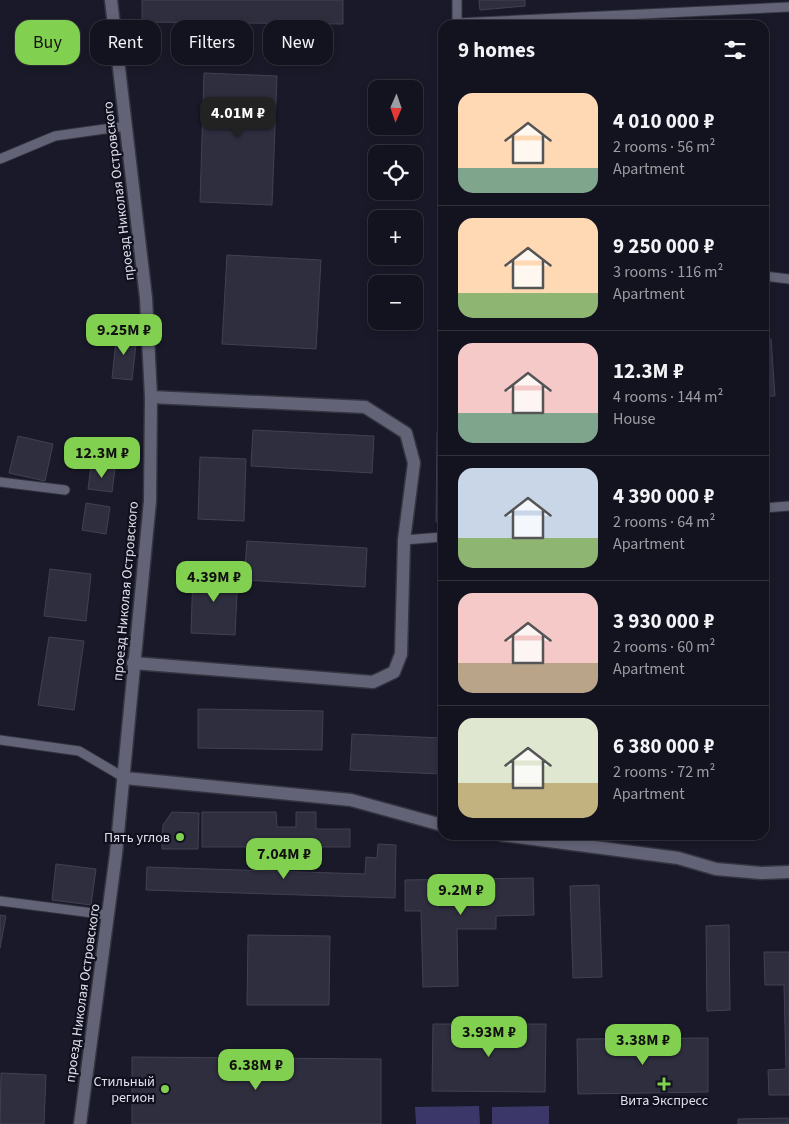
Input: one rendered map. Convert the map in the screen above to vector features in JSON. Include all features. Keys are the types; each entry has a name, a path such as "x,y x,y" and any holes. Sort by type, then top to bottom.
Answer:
{"street":[{"name":"проезд Николая Островского","path":"80,1124 124,778 133,663 150,501 151,397 146,298 111,0"},
{"path":"133,663 373,682 394,672 401,654 404,540 414,463 406,433 366,407 151,397"},
{"path":"124,778 351,800 438,824"},
{"path":"540,840 678,858 716,869 761,873 789,872"}],"lane":[{"path":"457,0 457,20"},
{"path":"519,20 789,7"},
{"path":"0,159 55,136 126,126"},
{"path":"769,277 789,279"},
{"path":"0,482 65,490"},
{"path":"769,508 789,506"},
{"path":"404,540 438,537"},
{"path":"0,740 79,751 124,778"},
{"path":"0,901 108,915"}],"shaded area":[{"path":"479,1106 480,1124 416,1124 415,1107"},
{"path":"549,1106 549,1124 492,1124 492,1107"}],"building":[{"path":"142,0 343,0 343,24 333,24 333,20 263,20 263,23 253,23 253,20 171,20 171,22 142,20"},
{"path":"479,0 525,0 525,6 480,10"},
{"path":"204,73 277,76 272,205 200,202"},
{"path":"227,255 321,260 316,349 222,344"},
{"path":"117,332 137,335 132,380 112,378"},
{"path":"769,339 771,339 775,396 769,396"},
{"path":"253,430 374,436 372,473 251,466"},
{"path":"437,432 438,432 438,522 436,522"},
{"path":"18,436 53,444 45,481 9,473"},
{"path":"200,457 246,459 244,521 198,519"},
{"path":"91,466 115,469 112,492 88,489"},
{"path":"86,503 110,507 106,534 82,530"},
{"path":"247,541 367,548 365,587 244,580"},
{"path":"50,569 91,574 86,621 44,616"},
{"path":"193,572 238,574 235,635 191,633"},
{"path":"49,637 84,641 74,710 38,705"},
{"path":"198,709 323,711 322,750 198,748"},
{"path":"352,734 438,738 438,774 350,770"},
{"name":"Пять углов","path":"172,812 199,813 198,849 162,849 163,825"},
{"path":"202,812 276,812 277,827 296,827 296,812 316,812 316,829 350,829 350,847 202,847"},
{"path":"378,844 396,845 395,898 146,890 147,867 365,874 366,857 377,858"},
{"path":"56,864 96,869 91,905 52,900"},
{"path":"533,878 534,915 496,916 496,929 457,929 458,986 423,987 421,911 405,911 405,880"},
{"path":"599,885 602,977 573,978 570,886"},
{"path":"0,915 6,916 0,948"},
{"path":"729,925 730,1010 707,1011 706,926"},
{"path":"248,935 330,936 329,1005 247,1005"},
{"path":"764,952 789,952 789,1095 769,1095 768,1070 786,1069 784,985 765,985"},
{"path":"433,1024 546,1024 545,1092 432,1091"},
{"path":"708,1038 708,1092 578,1094 577,1039"},
{"path":"132,1057 381,1059 381,1124 132,1124"},
{"path":"1,1073 46,1075 44,1124 0,1124"},
{"path":"788,1118 788,1124 738,1124 738,1119"}],"place":[{"name":"Пять углов","path":"180,837"},
{"name":"Вита Экспресс","path":"664,1084"},
{"name":"Стильный регион","path":"165,1089"}]}
